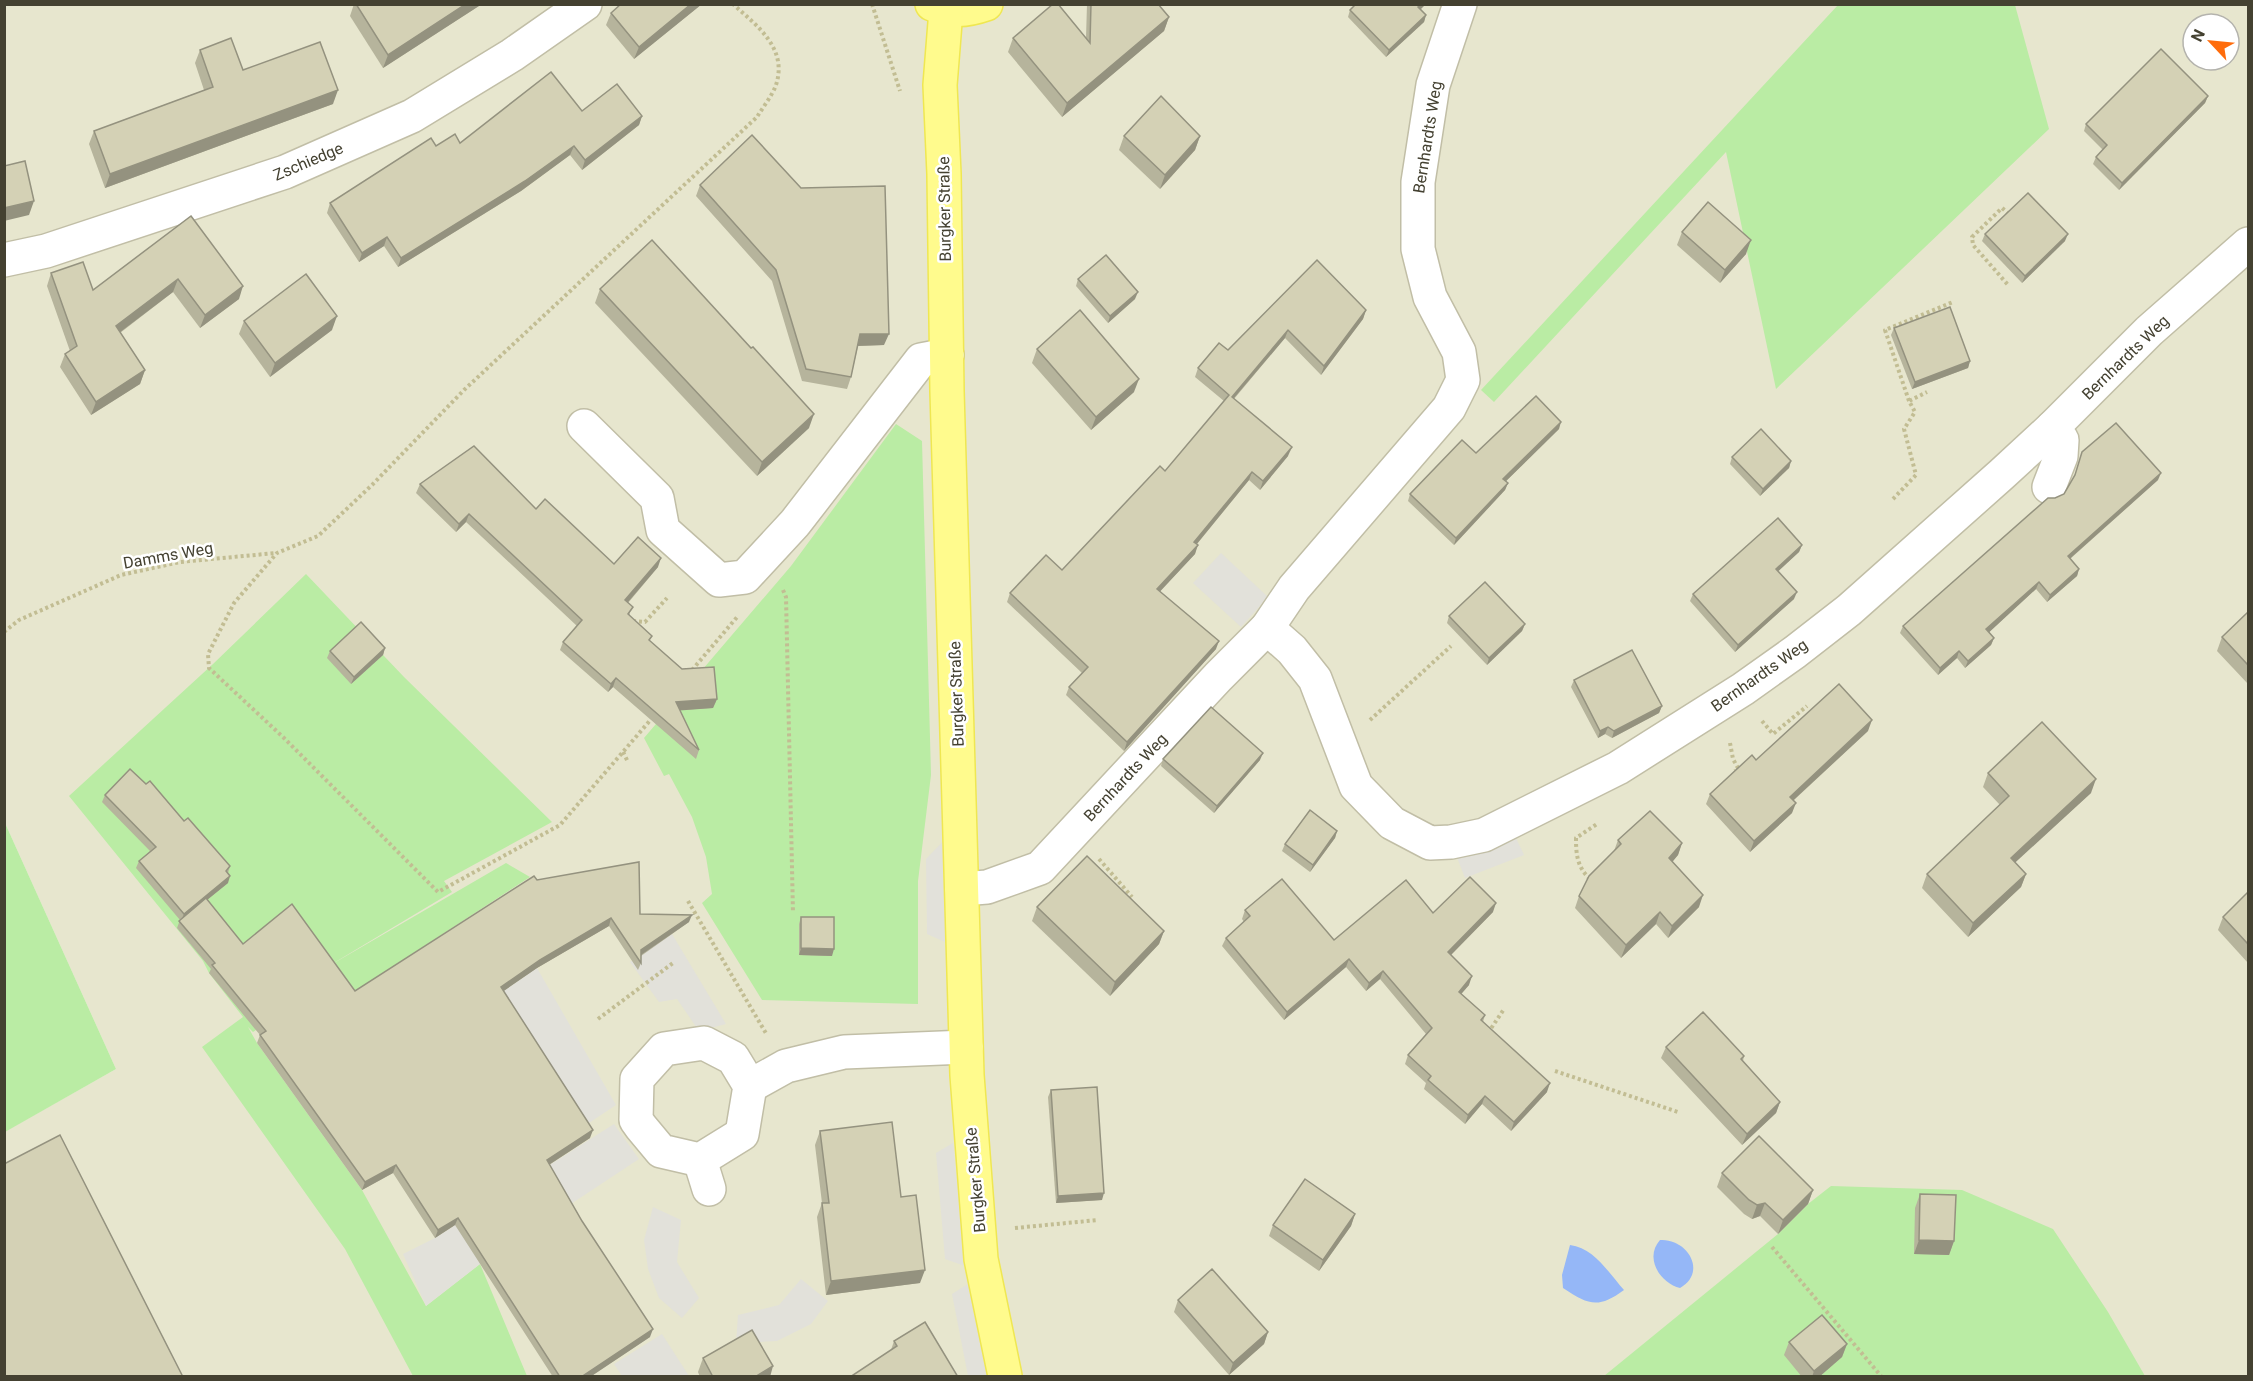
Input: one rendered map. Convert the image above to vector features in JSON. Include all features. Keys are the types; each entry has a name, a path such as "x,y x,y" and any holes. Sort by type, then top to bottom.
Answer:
{"main road":[{"name":"Burgker Straße","path":"986,4 966,10 939,7 940,85 970,1129 981,1259 1005,1377"}],"street":[{"name":"Zschiedge","path":"4,260 46,251 285,172 412,116 512,55 585,4"},
{"name":"Bernhardts Weg","path":"962,889 987,887 1040,868 1211,684 1267,628 1294,588 1449,408 1463,380 1459,352 1430,297 1418,249 1418,182 1433,85 1460,4"},
{"name":"Bernhardts Weg","path":"1267,628 1292,650 1315,679 1356,786 1392,823 1430,843 1451,842 1484,835 1618,768 1759,679 1849,610 2053,427 2149,331 2248,244"},
{"path":"584,426 657,498 663,530 719,580 746,577 795,523 921,360 947,355"},
{"path":"2049,487 2061,456 2062,440 2053,427"},
{"path":"704,1042 733,1058 750,1086 742,1134 705,1174 661,1151 636,1120 637,1079 664,1049 704,1042"},
{"path":"750,1086 786,1066 844,1052 966,1047"}],"path":[{"path":"656,713 560,825 438,892 284,738 209,668 208,654 234,603 277,553 318,536 372,485 464,390 757,117 776,85 779,60 765,32 733,4"},
{"path":"872,4 900,91"},
{"path":"2009,215 2002,208 1972,237 1973,245 2009,286"},
{"path":"1893,499 1916,475 1904,429 1915,412 1909,401 1885,330 1953,302"},
{"path":"1909,401 1927,392"},
{"name":"Damms Weg","path":"4,632 19,620 121,575 180,562 277,553"},
{"path":"786,597 793,913"},
{"path":"628,620 645,622 667,598"},
{"path":"685,678 745,608"},
{"path":"1367,722 1451,646"},
{"path":"1759,716 1773,734 1807,706"},
{"path":"623,752 628,762"},
{"path":"1731,775 1738,768"},
{"path":"1597,824 1576,837 1576,855 1583,873 1597,886"},
{"path":"1095,854 1131,897"},
{"path":"688,901 766,1033"},
{"path":"598,1019 673,963"},
{"path":"1487,1034 1504,1009"},
{"path":"1556,1071 1678,1112"},
{"path":"1009,1228 1098,1220"},
{"path":"1772,1246 1881,1377"}],"shaded area":[{"path":"5,5 2248,5 2248,1376 5,1376 4,1132 116,1069 5,823"},
{"path":"1221,553 1268,597 1241,627 1193,583"},
{"path":"1509,823 1524,855 1465,878 1451,842"},
{"path":"960,824 965,951 927,934 926,859"},
{"path":"672,934 726,1024 699,1031 677,999 659,1002 630,962"},
{"path":"537,968 616,1105 583,1127 498,995"},
{"path":"614,1124 639,1159 480,1264 426,1306 403,1254 435,1238"},
{"path":"953,1143 965,1266 945,1259 936,1153"},
{"path":"653,1207 681,1220 677,1262 699,1298 682,1318 659,1298 648,1269 644,1240"},
{"path":"801,1279 828,1301 811,1324 777,1341 736,1343 738,1315 779,1305"},
{"path":"968,1284 987,1376 968,1376 952,1294"},
{"path":"662,1334 689,1376 622,1376 614,1364"}],"green space":[{"path":"1838,5 2015,5 2049,129 1776,389 1726,152 1494,402 1481,390"},
{"path":"896,424 922,441 931,775 918,881 918,1004 762,1000 702,903 712,894 706,857 692,817 669,774 664,776 644,738 791,566"},
{"path":"306,574 404,677 552,822 444,881 452,892 322,970 506,863 530,877 308,1022 292,1007 253,1032 248,1027 362,1190 426,1306 480,1264 527,1376 413,1376 345,1249 202,1047 243,1017 209,973 203,961 69,796 213,664"},
{"path":"5,823 116,1069 4,1132"},
{"path":"1831,1186 1962,1190 2053,1229 2108,1312 2145,1376 1604,1376 1778,1234 1808,1204"}],"water":[{"path":"1660,1240 1678,1244 1691,1257 1692,1273 1688,1281 1680,1288 1666,1281 1656,1269 1654,1254 1655,1247"},
{"path":"1570,1245 1579,1247 1593,1256 1624,1290 1607,1300 1594,1302 1580,1298 1563,1288 1562,1275"}],"building":[{"path":"356,4 466,4 388,55"},
{"path":"621,4 691,4 639,47 611,13"},
{"path":"1053,4 1058,4 1090,43 1091,4 1158,4 1169,17 1067,103 1013,38"},
{"path":"1356,4 1421,4 1418,7 1426,15 1389,50 1350,10"},
{"path":"231,38 243,70 320,42 338,90 110,174 94,131 213,87 200,50"},
{"path":"2161,49 2181,69 2181,72 2184,72 2208,96 2122,183 2096,157 2107,145 2086,124"},
{"path":"551,72 582,111 617,84 642,116 585,160 574,146 525,181 401,258 387,237 362,253 330,203 431,138 436,146 455,134 460,143"},
{"path":"1161,96 1200,136 1165,175 1124,136"},
{"path":"752,135 801,188 885,186 889,334 860,334 851,377 806,369 776,270 700,185"},
{"path":"25,161 34,201 4,208 4,166"},
{"path":"2028,193 2068,234 2025,276 1985,234"},
{"path":"1708,202 1751,240 1725,270 1682,232"},
{"path":"191,216 243,286 205,315 178,279 116,326 145,370 96,402 65,354 77,346 51,273 83,262 93,290"},
{"path":"652,240 814,414 762,462 600,289"},
{"path":"1106,255 1138,292 1110,316 1078,279"},
{"path":"1317,260 1366,310 1324,366 1288,330 1232,397 1292,447 1263,481 1252,472 1194,542 1198,545 1157,589 1219,641 1127,742 1069,687 1088,667 1010,593 1046,555 1062,570 1160,466 1165,471 1229,395 1198,368 1219,343 1228,350"},
{"path":"306,274 337,316 275,363 244,321"},
{"path":"1950,307 1970,361 1915,382 1894,328"},
{"path":"1080,310 1139,379 1096,417 1037,349"},
{"path":"1536,396 1561,422 1503,479 1508,483 1456,538 1410,494 1462,440 1476,453"},
{"path":"2116,423 2161,473 2068,556 2079,569 2050,595 2039,582 1986,629 1994,638 1968,661 1959,651 1940,668 1903,626 2048,498 2064,494 2075,475 2082,452"},
{"path":"1761,429 1791,461 1763,489 1732,457"},
{"path":"474,446 536,509 545,499 614,564 638,537 661,558 625,600 633,607 628,614 652,636 649,640 682,669 714,667 717,699 676,702 699,750 616,678 611,684 563,642 582,620 469,514 459,524 420,484"},
{"path":"1778,518 1802,545 1776,569 1797,592 1738,645 1693,594"},
{"path":"1485,582 1525,624 1489,658 1449,616"},
{"path":"2248,612 2248,665 2222,637"},
{"path":"361,622 385,648 354,677 330,651"},
{"path":"1632,650 1662,706 1614,731 1608,727 1600,731 1574,680"},
{"path":"1839,684 1872,720 1790,797 1796,803 1754,841 1710,794 1752,755 1756,760"},
{"path":"1211,707 1263,753 1217,806 1163,759"},
{"path":"2042,722 2096,779 2011,858 2026,874 1973,923 1927,874 2009,796 1988,773"},
{"path":"130,769 146,784 150,781 184,821 188,818 230,866 226,871 230,876 184,914 139,861 156,847 105,795"},
{"path":"1310,810 1337,831 1313,865 1285,844"},
{"path":"1650,811 1682,843 1669,858 1703,895 1672,926 1660,912 1626,945 1579,896 1589,876 1621,844 1618,840"},
{"path":"1087,856 1164,931 1115,982 1037,907"},
{"path":"639,862 640,914 692,915 641,950 641,963 611,918 540,960 501,987 593,1130 547,1160 582,1221 653,1329 581,1377 560,1377 458,1218 438,1230 396,1165 365,1182 260,1035 266,1031 212,965 215,963 179,921 206,898 243,944 292,904 355,991 534,876 537,880"},
{"path":"1470,877 1496,903 1448,952 1472,976 1459,992 1485,1015 1481,1020 1550,1083 1514,1122 1485,1096 1468,1115 1428,1080 1431,1076 1408,1055 1432,1028 1383,971 1369,983 1349,959 1287,1012 1226,938 1250,916 1245,910 1282,879 1334,940 1406,880 1433,913"},
{"path":"2248,892 2248,944 2223,917"},
{"path":"801,917 834,917 834,949 801,948"},
{"path":"1703,1012 1744,1056 1741,1059 1780,1102 1747,1134 1666,1047"},
{"path":"1097,1087 1104,1193 1058,1196 1051,1090"},
{"path":"892,1122 901,1197 916,1195 925,1270 831,1281 822,1203 829,1203 820,1131"},
{"path":"60,1135 183,1377 4,1377 4,1164"},
{"path":"1759,1136 1813,1190 1783,1220 1765,1203 1757,1205 1749,1200 1722,1173"},
{"path":"1305,1179 1355,1214 1323,1260 1273,1225"},
{"path":"1920,1194 1956,1195 1954,1241 1919,1240"},
{"path":"1212,1269 1268,1332 1233,1363 1178,1300"},
{"path":"1822,1315 1847,1344 1814,1371 1789,1342"},
{"path":"925,1322 958,1377 850,1377 897,1346 894,1341"},
{"path":"752,1330 773,1366 755,1377 713,1377 703,1358"}]}
